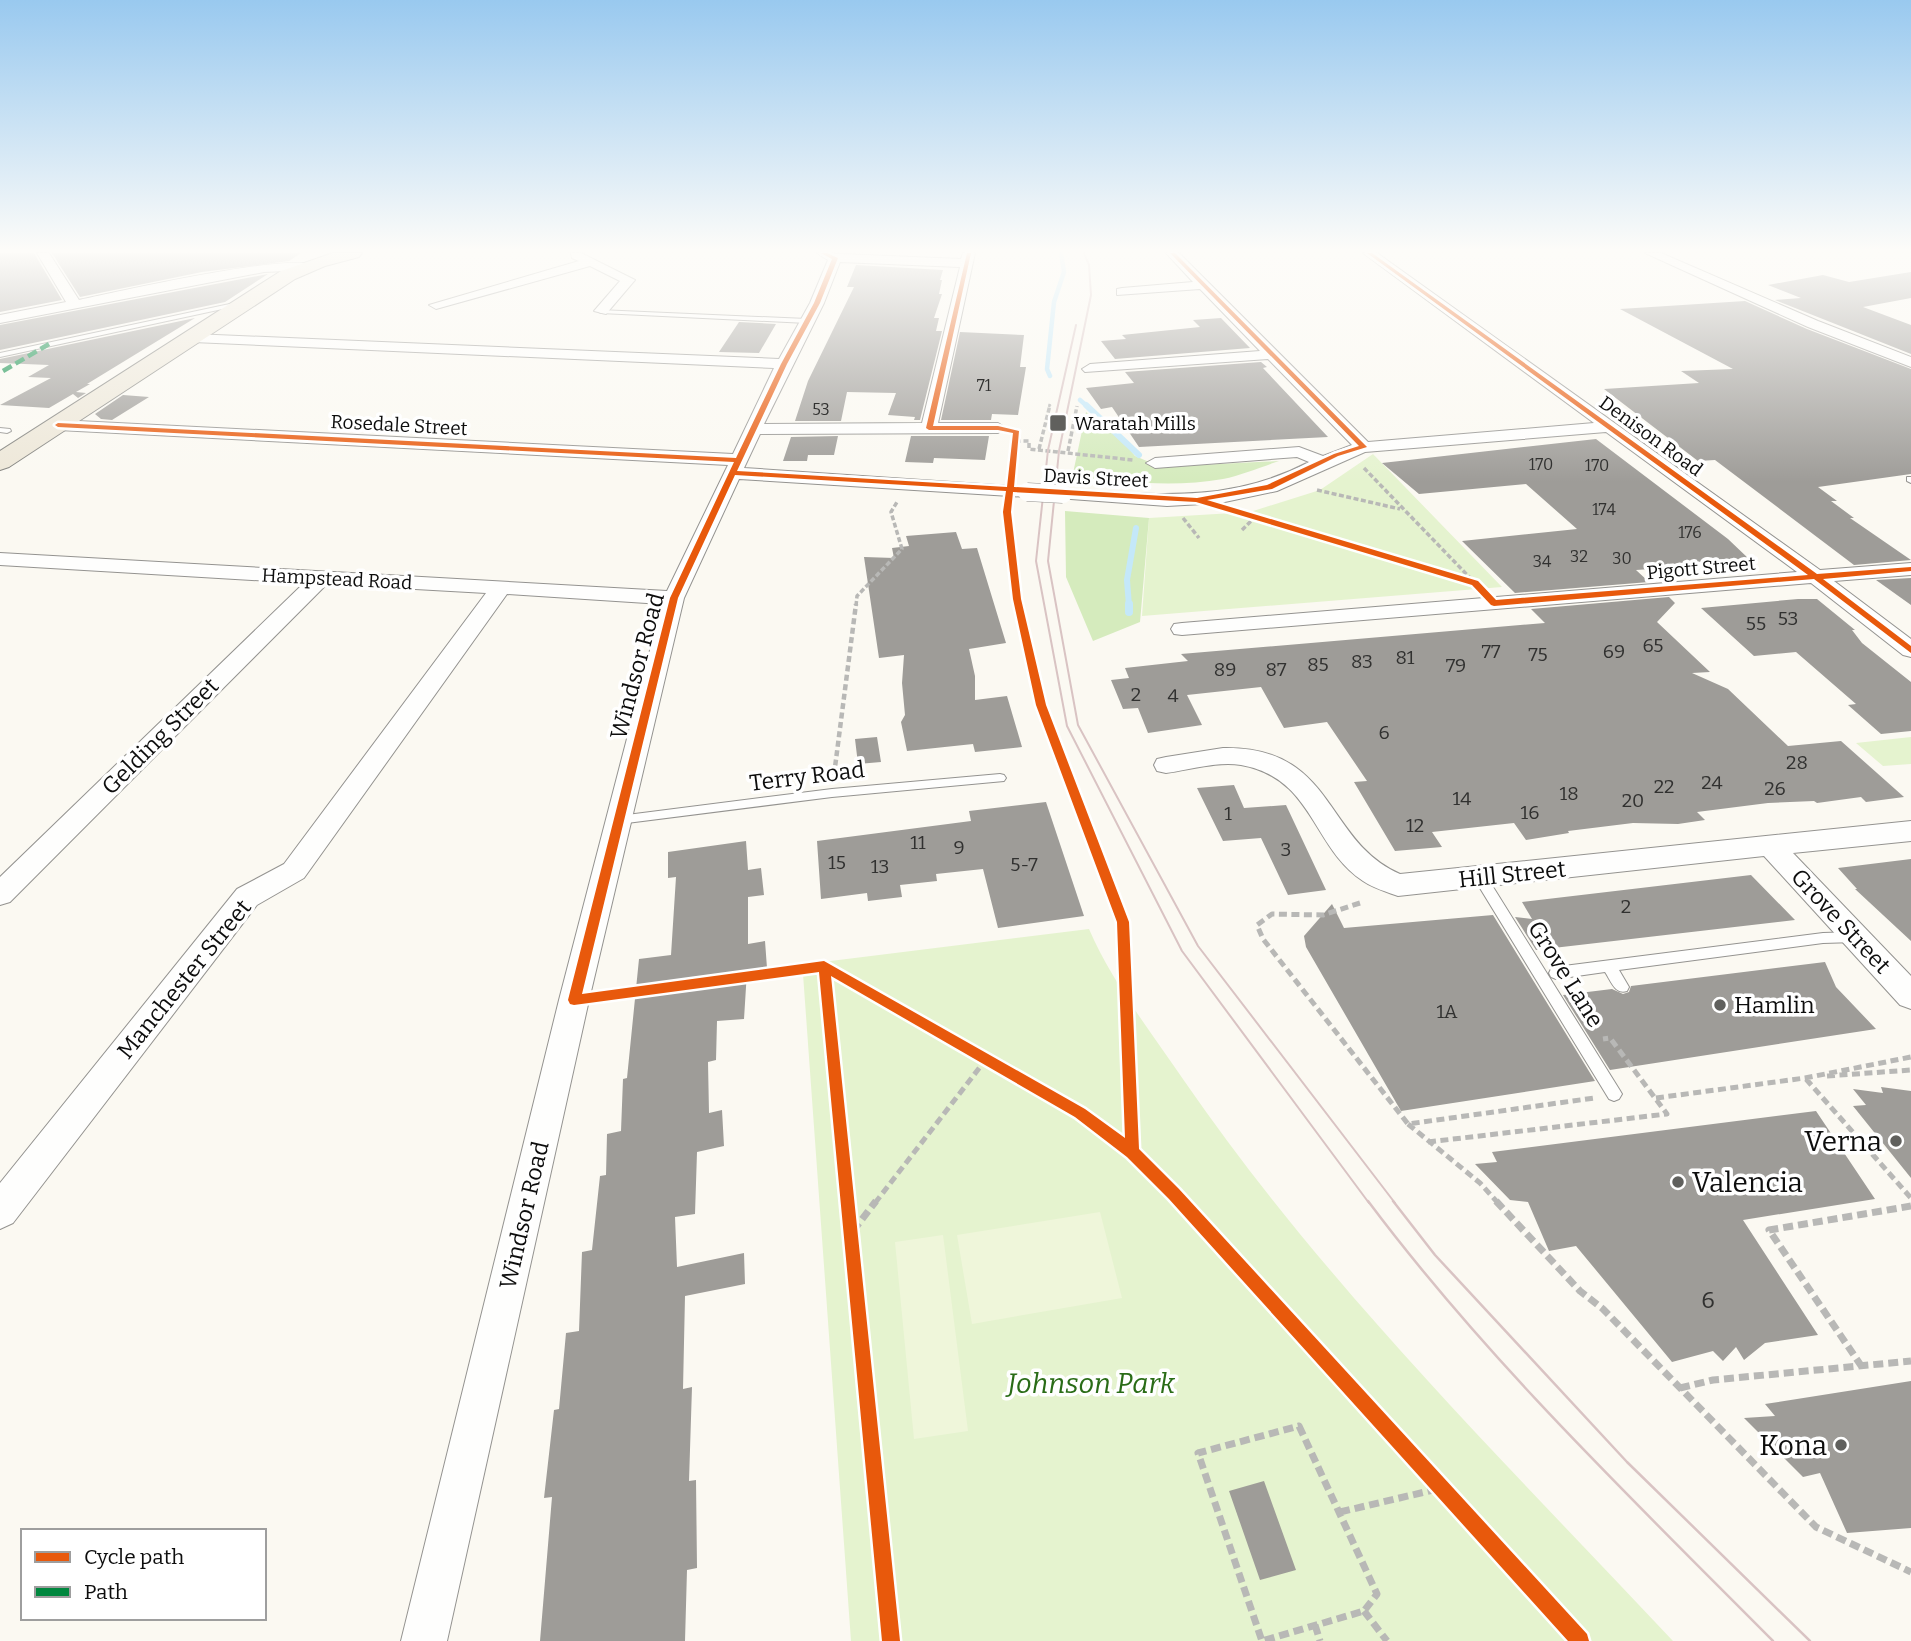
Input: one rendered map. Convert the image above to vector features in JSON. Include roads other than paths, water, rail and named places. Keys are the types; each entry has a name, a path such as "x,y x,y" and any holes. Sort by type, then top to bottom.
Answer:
{"main road":[{"path":"0,462 205,330"}],"street":[{"name":"Windsor Road","path":"424,1641 574,1000 674,598 802,330"},
{"path":"929,428 952,330"},
{"path":"1248,330 1361,454"},
{"name":"Denison Road","path":"1475,330 1911,650"},
{"path":"1829,330 1911,362"},
{"path":"193,338 784,364"},
{"path":"1090,369 1273,355"},
{"name":"Rosedale Street","path":"58,425 735,467"},
{"name":"Davis Street","path":"735,467 1027,492 1197,500 1269,487 1323,462 1361,454 1609,426"},
{"path":"754,429 998,428"},
{"name":"Davis Street","path":"1155,463 1299,452 1323,462"},
{"name":"Hampstead Road","path":"0,559 674,598"},
{"name":"Pigott Street","path":"1182,629 1911,569"},
{"name":"Gelding Street","path":"0,894 321,578"},
{"name":"Manchester Street","path":"0,1211 247,897 293,871 501,589"},
{"name":"Hill Street","path":"1166,765 1240,757 1256,761 1298,780 1317,799 1352,859 1380,880 1398,885 1911,831"},
{"name":"Grove Street","path":"1771,847 1911,996"}],"lane":[{"path":"0,355 118,330"},
{"name":"Terry Road","path":"619,820 832,793 1000,778"},
{"name":"Grove Lane","path":"1480,877 1614,1094"},
{"path":"1556,973 1823,938 1855,937"},
{"path":"1609,966 1622,988"}],"waterway":[{"path":"1050,376 1047,369 1051,330"},
{"path":"1080,400 1088,407"},
{"path":"1086,405 1139,455"},
{"path":"1129,606 1127,580 1136,528"},
{"path":"1129,606 1129,612"}],"tram line":[{"path":"1075,330 1048,450 1036,561 1067,726 1182,951 1369,1203"},
{"path":"1084,330 1059,451 1048,561 1078,725 1198,946 1395,1203"},
{"path":"1368,1201 1414,1260 1512,1373 1615,1482 1773,1641"},
{"path":"1393,1201 1435,1255 1627,1462 1810,1641"}],"place":[{"name":"Waratah Mills","path":"1058,423"},
{"name":"Hamlin","path":"1720,1005"},
{"name":"Verna","path":"1896,1141"},
{"name":"Valencia","path":"1678,1182"},
{"name":"Kona","path":"1841,1445"}],"park label":[{"name":"Johnson Park","path":"1091,1383"}]}
